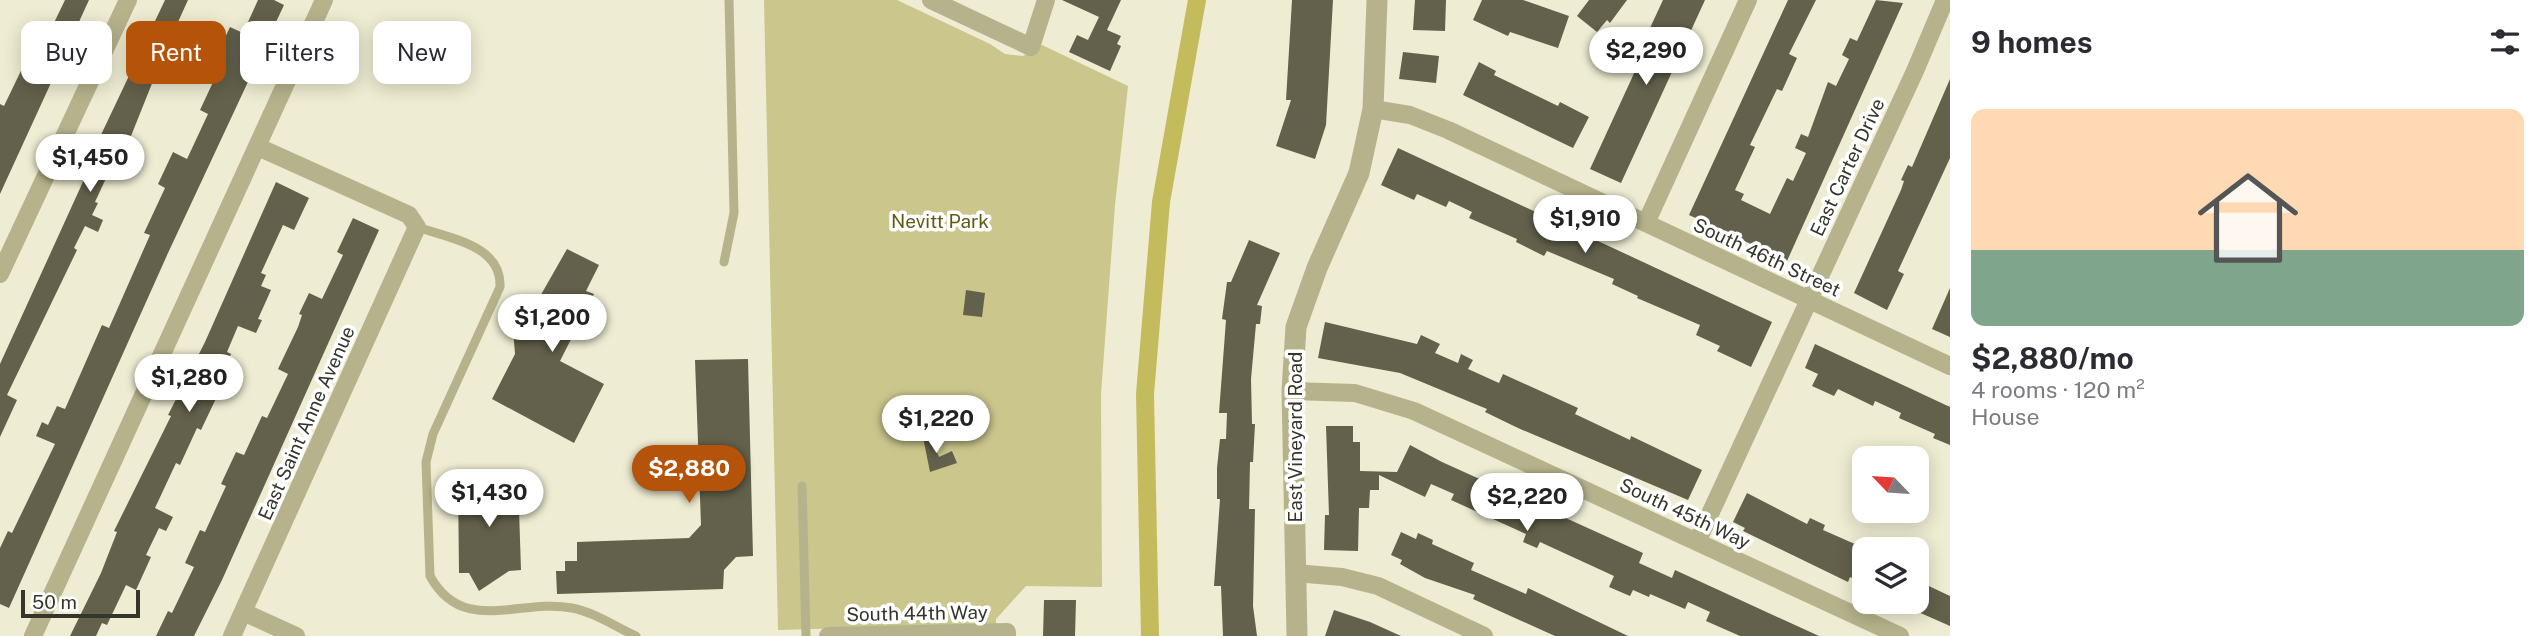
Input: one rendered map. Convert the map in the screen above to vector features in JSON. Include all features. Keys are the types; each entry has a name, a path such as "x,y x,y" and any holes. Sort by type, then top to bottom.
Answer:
{"street":[{"path":"0,274 128,0"},
{"path":"33,636 324,0"},
{"path":"931,0 1031,47 1046,0"},
{"name":"East Vineyard Road","path":"1297,636 1292,391 1296,327 1317,268 1352,192 1373,108 1377,0"},
{"path":"1646,223 1748,0"},
{"name":"East Carter Drive","path":"1697,542 1945,0"},
{"name":"South 46th Street","path":"1373,108 1410,115 1448,130 1950,366"},
{"path":"258,147 409,215 417,227"},
{"name":"East Saint Anne Avenue","path":"232,636 417,227"},
{"name":"South 45th Way","path":"1292,391 1354,393 1415,411 1888,633"},
{"path":"1295,573 1342,577 1378,586 1484,636"},
{"path":"243,612 296,636"},
{"name":"South 44th Way","path":"828,636 1007,634"}],"lane":[{"path":"724,262 734,213 729,0"},
{"path":"417,227 486,253 493,258 500,274 500,287 433,434 426,462 430,576 439,593 454,606 470,611 570,607 636,636"},
{"path":"802,486 806,636"}],"green space":[{"name":"Nevitt Park","path":"764,0 897,0 990,44 1005,54 1023,56 1042,45 1128,86 1115,205 1101,394 1102,587 1026,586 996,619 996,624 778,630"}],"building":[{"path":"65,0 89,0 79,21 55,21"},
{"path":"165,0 188,0 178,21 155,21"},
{"path":"258,0 274,0 284,5 277,21 248,21"},
{"path":"1062,0 1121,0 1107,30 1121,36 1117,44 1121,46 1110,71 1069,52 1077,35 1088,40 1099,17"},
{"path":"1292,0 1333,0 1326,125 1315,159 1276,146 1291,100 1286,100"},
{"path":"1415,0 1446,0 1445,31 1413,30"},
{"path":"1482,0 1523,0 1569,16 1558,48 1510,32 1508,36 1473,20"},
{"path":"1589,0 1627,0 1610,23 1607,20 1597,32 1577,16"},
{"path":"1663,0 1705,0 1621,183 1590,169 1654,30 1650,28"},
{"path":"1788,0 1816,0 1789,54 1797,58 1782,91 1777,89 1750,145 1755,147 1735,190 1744,194 1741,200 1770,214 1787,178 1793,181 1806,153 1795,148 1801,134 1808,137 1828,82 1836,86 1849,59 1842,55 1850,38 1857,41 1876,0 1903,3 1787,261 1689,215"},
{"path":"230,27 240,32 240,84 247,84 9,608 0,604 0,548 8,531 12,533 55,444 36,436 42,422 48,425 57,406 65,409 102,325 109,328 150,235 144,233 165,188 158,184 173,152 187,159 208,114 200,110 212,84 226,84 226,36"},
{"path":"1403,52 1439,56 1436,83 1399,79"},
{"path":"1479,62 1496,71 1494,75 1558,106 1560,102 1589,117 1573,148 1463,95"},
{"path":"21,71 21,84 50,84 0,194 0,104 4,106"},
{"path":"1950,79 1950,158 1898,271 1904,274 1887,310 1854,293 1901,190 1904,181 1901,180 1908,165 1912,167"},
{"path":"126,82 152,84 125,151 120,148 95,202 98,203 92,215 103,220 98,232 85,226 74,248 77,250 7,395 17,400 0,437 0,364 102,140 99,139"},
{"path":"1398,148 1772,322 1751,367 1717,351 1720,346 1696,335 1700,325 1637,298 1638,296 1612,284 1614,279 1547,251 1544,256 1516,242 1517,239 1469,218 1472,212 1449,201 1446,207 1417,194 1414,200 1381,185"},
{"path":"276,182 309,198 294,230 283,225 261,273 266,275 261,286 271,290 258,319 262,320 256,333 238,326 227,352 231,354 227,364 235,368 225,390 221,388 201,430 197,428 180,465 176,463 155,508 173,517 166,531 159,528 146,555 151,557 136,590 126,585 107,625 102,623 96,636 70,636 101,573 117,532 114,531 171,416 168,415 205,342"},
{"path":"353,218 379,230 222,580 194,636 156,636 168,611 172,613 194,567 185,563 200,530 205,532 226,486 221,484 236,452 244,455 262,416 267,418 288,374 278,369 298,327 302,315 299,314 309,293 322,299 343,255 337,252"},
{"path":"1249,240 1280,253 1257,305 1262,306 1260,324 1256,324 1251,379 1252,424 1255,424 1253,462 1250,462 1249,509 1255,509 1253,606 1257,636 1223,636 1221,586 1214,586 1220,499 1217,499 1217,468 1220,439 1226,439 1227,413 1219,413 1226,320 1222,319 1227,282 1231,282"},
{"path":"567,249 599,265 586,291 594,294 560,361 604,384 574,443 492,399 515,354 512,316 530,314"},
{"path":"1950,288 1950,337 1932,329"},
{"path":"966,290 985,293 982,317 963,315"},
{"path":"1325,322 1417,344 1421,335 1440,344 1435,353 1458,363 1461,354 1473,360 1468,369 1499,383 1503,374 1578,408 1575,414 1630,440 1631,436 1702,470 1688,500 1518,428 1485,412 1487,409 1400,373 1318,358"},
{"path":"1815,344 1950,407 1950,445 1933,438 1935,434 1899,418 1901,413 1875,401 1873,406 1838,389 1834,396 1812,386 1818,374 1805,368"},
{"path":"748,359 753,556 736,557 724,570 723,589 557,594 556,571 565,571 565,561 577,561 577,542 689,538 701,525 695,360"},
{"path":"1326,426 1353,426 1353,442 1360,442 1360,471 1397,472 1410,445 1643,553 1639,563 1672,578 1675,570 1819,636 1740,636 1706,621 1710,612 1688,602 1685,609 1650,594 1649,597 1633,590 1630,596 1609,587 1614,576 1540,542 1537,548 1523,542 1526,534 1451,500 1454,494 1431,484 1425,497 1379,475 1379,490 1370,490 1369,508 1359,508 1358,551 1324,550 1325,515 1329,515"},
{"path":"928,430 939,457 952,451 957,463 930,472 922,432"},
{"path":"518,479 521,570 509,571 479,591 469,573 459,573 458,481"},
{"path":"1747,493 1807,524 1810,518 1825,525 1823,530 1852,543 1852,578 1848,582 1743,531 1745,528 1733,522"},
{"path":"1401,532 1416,539 1418,533 1433,540 1432,544 1474,563 1471,570 1526,594 1528,588 1628,636 1555,636 1473,599 1475,595 1425,578 1400,564 1402,560 1391,555"},
{"path":"1929,586 1950,596 1950,626 1923,614 1929,614"},
{"path":"1044,600 1076,600 1075,636 1043,636"},
{"path":"1334,610 1370,622 1401,636 1325,636"}],"waterway":[{"path":"1150,636 1145,394 1161,202 1197,0"}]}
